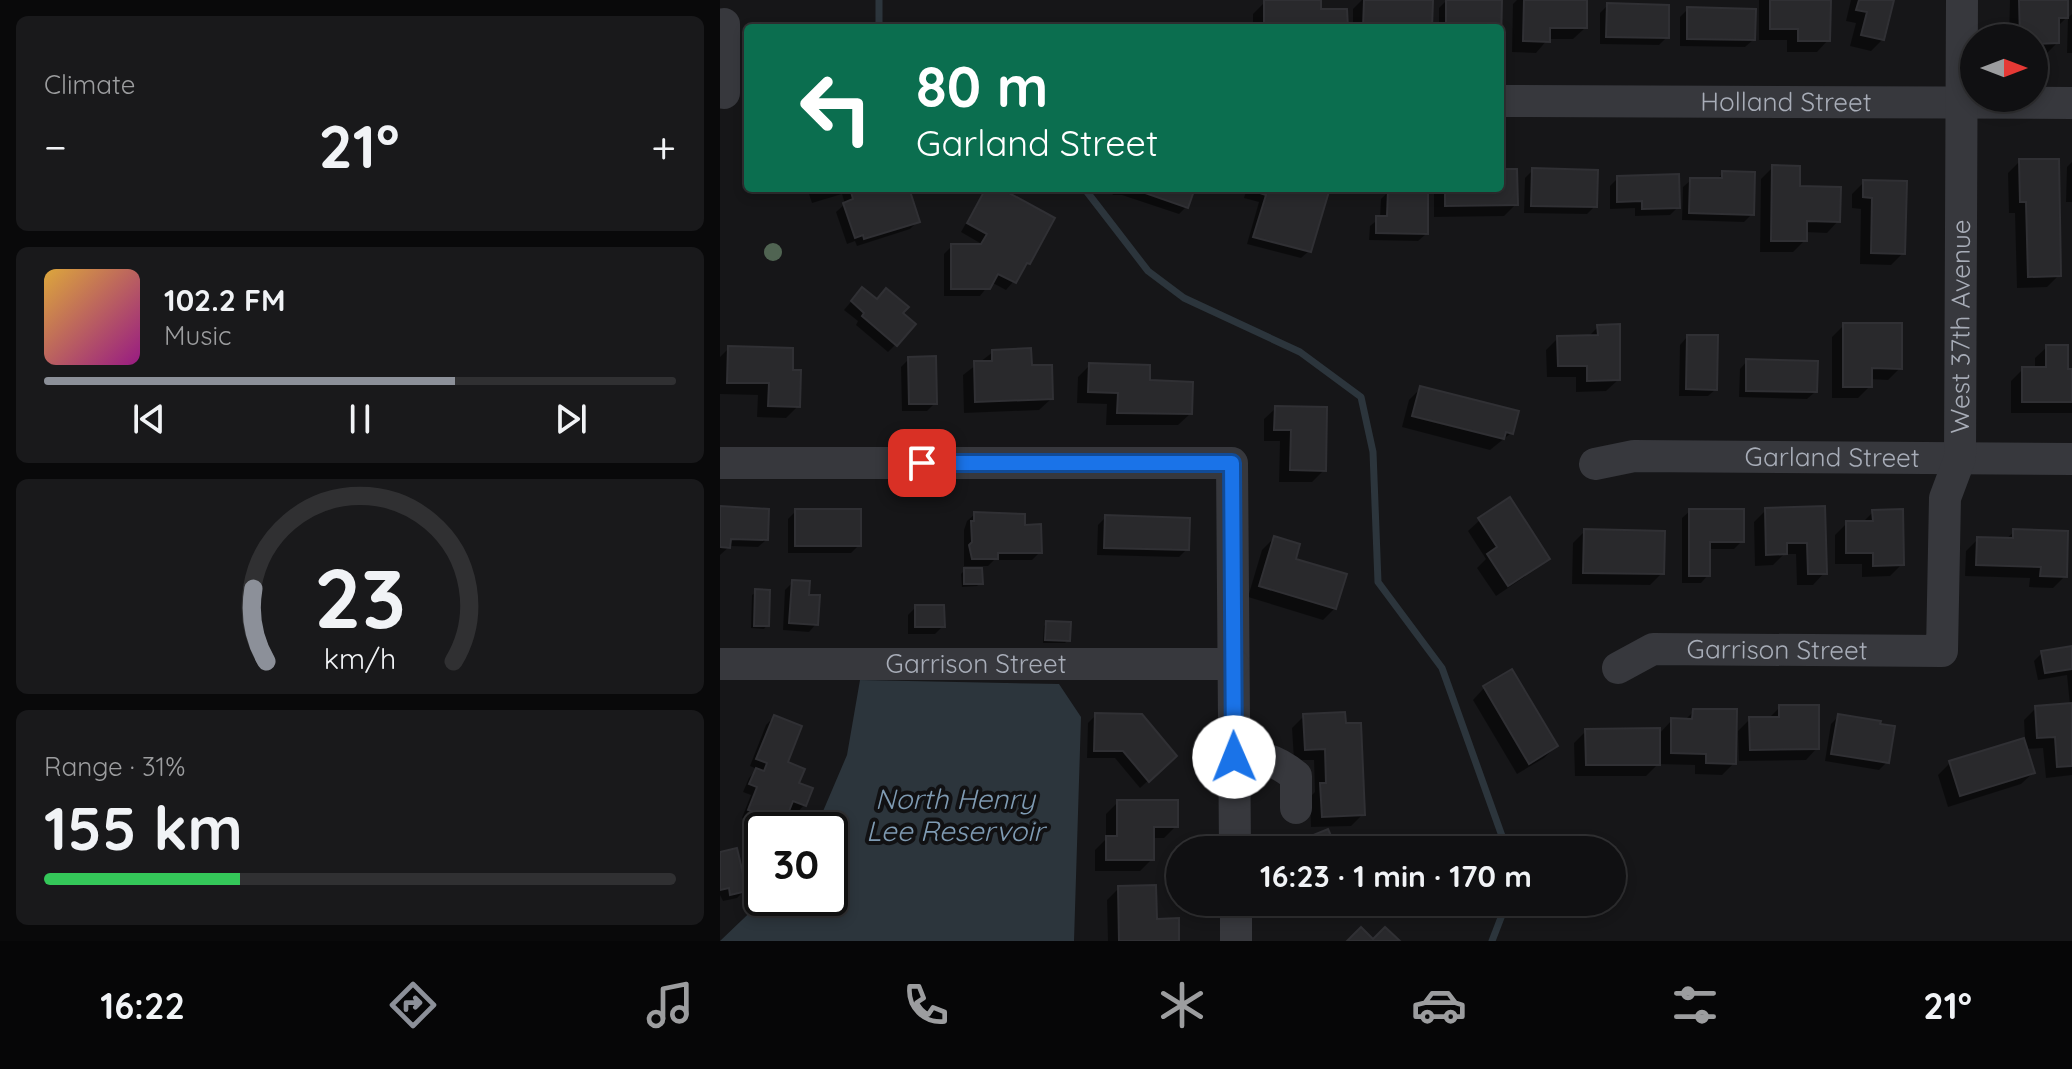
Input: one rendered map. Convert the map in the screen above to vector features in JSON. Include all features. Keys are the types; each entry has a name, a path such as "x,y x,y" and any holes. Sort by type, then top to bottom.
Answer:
{"street":[{"name":"West 37th Avenue","path":"1962,0 1962,24"},
{"path":"724,24 731,93"},
{"name":"Holland Street","path":"1504,101 1960,101"},
{"name":"Holland Street","path":"2048,103 2072,103"},
{"name":"West 37th Avenue","path":"1942,651 1945,498 1960,458 1961,112"},
{"name":"Garland Street","path":"1595,464 1634,456 2072,459"},
{"path":"720,463 1232,463 1235,836"},
{"name":"Garrison Street","path":"1618,668 1653,649 1942,651"},
{"name":"Garrison Street","path":"720,664 1233,664"},
{"path":"1234,757 1265,757 1280,763 1296,776 1296,808"},
{"path":"1236,916 1236,941"}],"water":[{"name":"North Henry Lee Reservoir","path":"860,680 1059,684 1081,717 1074,941 720,941 746,916 848,916 848,812 823,812 847,755"}],"building":[{"path":"1264,0 1321,0 1321,9 1347,9 1348,24 1264,24"},
{"path":"1364,0 1433,0 1432,24 1363,24"},
{"path":"1446,0 1502,0 1501,24 1446,24"},
{"path":"1524,0 1587,0 1587,28 1550,28 1550,42 1523,41"},
{"path":"1770,0 1831,0 1830,41 1798,41 1798,29 1770,29"},
{"path":"1859,0 1894,0 1884,40 1861,35 1867,12 1856,10"},
{"path":"2019,0 2068,0 2068,18 2059,18 2059,43 2048,43 2048,24 2020,24"},
{"path":"1607,3 1669,5 1669,38 1606,37"},
{"path":"1687,7 1756,9 1755,40 1687,39"},
{"path":"2019,159 2059,159 2061,276 2028,277 2026,202 2020,202"},
{"path":"1772,165 1800,166 1800,186 1841,187 1840,222 1807,221 1807,241 1771,241"},
{"path":"1532,168 1598,170 1597,207 1531,206"},
{"path":"1504,169 1517,169 1518,205 1445,206 1445,192 1504,192"},
{"path":"1722,171 1755,172 1754,215 1689,213 1690,178 1722,178"},
{"path":"1679,174 1680,208 1642,209 1642,201 1617,202 1617,176"},
{"path":"1863,180 1907,181 1905,254 1871,253 1872,198 1863,197"},
{"path":"851,192 910,192 920,222 864,239 863,235 855,238 843,203 853,199"},
{"path":"984,192 1007,192 1055,218 1016,283 998,274 990,289 951,289 951,244 981,244 987,234 967,223"},
{"path":"1142,192 1194,192 1188,208"},
{"path":"1257,192 1329,192 1311,252 1253,237 1266,195"},
{"path":"1388,192 1428,192 1428,234 1376,233 1376,216 1387,216"},
{"path":"862,287 877,299 886,288 909,307 903,313 916,324 897,346 862,316 864,313 851,301"},
{"path":"1843,323 1902,323 1902,369 1872,368 1872,387 1843,387"},
{"path":"1620,324 1620,380 1587,381 1587,366 1558,366 1557,336 1598,335 1597,325"},
{"path":"1687,335 1718,335 1717,390 1686,389"},
{"path":"2046,345 2068,345 2072,402 2022,402 2022,367 2046,367"},
{"path":"728,346 793,348 793,370 801,370 800,407 768,406 769,383 727,383"},
{"path":"1031,348 1032,365 1052,365 1053,399 975,402 974,361 992,361 992,350"},
{"path":"936,356 937,404 909,404 908,357"},
{"path":"1746,359 1818,361 1817,392 1746,391"},
{"path":"1089,363 1150,365 1150,380 1193,382 1192,414 1117,413 1118,393 1088,392"},
{"path":"1420,386 1519,411 1513,434 1506,432 1504,439 1412,416"},
{"path":"1275,406 1327,407 1326,471 1290,470 1291,430 1274,430"},
{"path":"1510,497 1550,559 1508,586 1487,554 1497,547 1478,518"},
{"path":"720,506 769,509 768,540 731,539 730,548 720,547"},
{"path":"1825,506 1827,574 1808,574 1807,543 1787,543 1787,554 1766,555 1765,508"},
{"path":"795,509 861,509 861,546 795,546"},
{"path":"1689,509 1744,509 1744,542 1710,542 1710,576 1689,576"},
{"path":"1903,509 1904,565 1873,566 1873,553 1846,553 1846,521 1873,521 1872,510"},
{"path":"974,512 1025,514 1025,525 1041,524 1042,553 998,553 998,559 972,559 969,545 972,542"},
{"path":"1105,515 1190,518 1189,550 1104,548"},
{"path":"1584,529 1665,531 1664,574 1583,573"},
{"path":"2013,529 2068,531 2067,577 2040,576 2041,567 1976,565 1977,537 2013,538"},
{"path":"1274,536 1300,544 1296,559 1347,574 1336,609 1259,586"},
{"path":"964,568 982,568 983,584 964,584"},
{"path":"792,580 810,581 809,595 820,595 818,625 789,623"},
{"path":"755,589 770,590 769,626 754,626"},
{"path":"915,605 944,605 945,627 915,627"},
{"path":"1046,621 1071,622 1070,641 1045,640"},
{"path":"2072,646 2072,669 2045,673 2041,651"},
{"path":"1512,669 1558,746 1529,764 1483,686"},
{"path":"2072,703 2072,766 2057,767 2055,737 2037,738 2035,706"},
{"path":"1779,705 1819,705 1819,749 1750,750 1749,717 1779,717"},
{"path":"1693,709 1737,709 1736,764 1706,763 1706,754 1671,753 1671,718 1692,719"},
{"path":"1345,712 1346,723 1361,723 1365,815 1322,817 1320,783 1326,783 1325,749 1305,750 1303,714"},
{"path":"1095,713 1142,714 1177,756 1149,782 1123,751 1094,751"},
{"path":"1838,714 1895,726 1889,763 1831,754"},
{"path":"774,715 802,726 788,762 805,769 799,783 813,788 806,806 793,801 789,812 748,810 757,787 749,784 756,768 764,771 767,763 756,759"},
{"path":"1660,728 1660,765 1586,765 1585,729"},
{"path":"2024,738 2035,773 1960,796 1949,761"},
{"path":"1117,800 1178,800 1178,827 1154,827 1154,860 1106,860 1106,836 1117,836"},
{"path":"1328,829 1331,836 1311,836"},
{"path":"737,848 744,892 730,895 729,888 720,890 720,852"},
{"path":"1156,885 1157,919 1179,918 1179,941 1119,941 1118,886"},
{"path":"1361,927 1373,939 1385,927 1400,941 1347,941"}],"waterway":[{"path":"879,0 879,24"},
{"path":"1087,192 1148,271 1184,298 1300,352 1361,397 1373,452 1378,582 1442,668 1502,836"},
{"path":"1492,941 1502,916"}],"route":[{"path":"922,463 1232,463 1234,757"}]}
